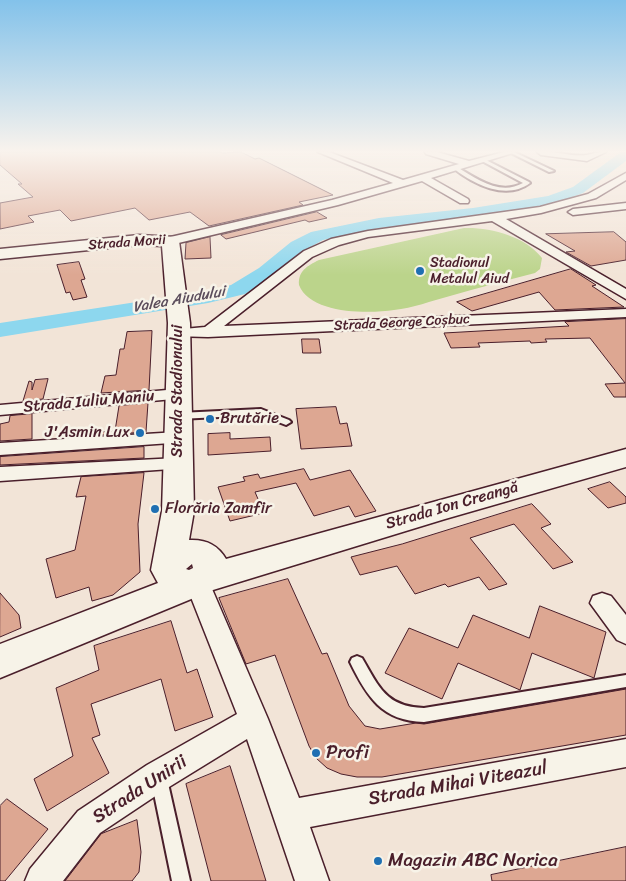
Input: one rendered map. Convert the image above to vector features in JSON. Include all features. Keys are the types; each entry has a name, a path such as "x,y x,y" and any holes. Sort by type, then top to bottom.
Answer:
{"main road":[{"name":"Strada Morii","path":"0,254 139,240 170,241"},
{"name":"Strada Stadionului","path":"170,241 178,328 178,511 192,571"},
{"name":"Strada Ion Creangă","path":"0,661 124,610 151,602 192,571 279,556 626,458"}],"street":[{"name":"Strada Morii","path":"170,241 370,193"},
{"path":"450,193 464,201"},
{"path":"208,332 308,254 335,242 368,234 541,210 597,193"},
{"path":"506,223 603,207 626,206"},
{"path":"493,218 506,223 626,295"},
{"name":"Strada George Coșbuc","path":"178,328 208,332 626,313"},
{"name":"Strada Iuliu Maniu","path":"0,410 178,416"},
{"path":"0,449 178,416"},
{"path":"0,474 178,464"},
{"path":"192,571 254,719 290,815 312,881"},
{"path":"602,602 626,634"},
{"name":"Strada Unirii","path":"42,881 89,822 158,776 254,719"},
{"name":"Strada Mihai Viteazul","path":"290,815 626,753"}],"lane":[{"path":"178,416 261,412 286,422"},
{"path":"357,662 378,698 393,710 410,715 424,715 626,681"},
{"path":"158,776 181,881"}],"green space":[{"name":"Stadionul Metalul Aiud","path":"464,228 496,231 517,239 535,250 542,258 540,269 535,273 415,306 370,312 327,307 305,295 299,285 300,276 304,270 319,260"}],"building":[{"path":"29,193 329,193 333,195 299,202 303,205 209,226 190,212 149,220 135,208 71,221 60,210 28,216 34,222 0,229 0,203 33,197"},
{"path":"317,212 327,218 309,222 305,220 226,239 221,235"},
{"path":"614,232 626,242 626,260 591,266 566,252 575,251 546,234"},
{"path":"210,237 211,258 185,259 186,243"},
{"path":"79,262 85,279 81,280 87,297 73,300 70,292 66,293 57,265"},
{"path":"571,269 596,285 592,286 624,307 555,310 539,292 472,311 457,302"},
{"path":"626,319 626,397 614,397 605,384 625,383 590,338 545,339 547,342 531,343 530,341 478,343 480,347 451,348 444,333 569,326 565,322"},
{"path":"152,331 149,390 101,393 105,376 116,375 120,349 124,349 127,332"},
{"path":"302,339 319,339 321,353 303,353"},
{"path":"48,379 43,399 23,401 29,381 32,382 32,390 35,380"},
{"path":"148,403 146,432 72,437 73,434 115,431 119,406"},
{"path":"336,407 340,424 347,423 352,446 301,449 296,409"},
{"path":"32,414 32,439 0,441 0,424 9,422 10,416"},
{"path":"230,433 230,439 270,437 271,451 208,455 208,434"},
{"path":"144,447 144,458 0,465 0,457"},
{"path":"304,469 310,480 350,470 376,511 355,517 349,506 314,516 296,483 255,492 264,513 230,521 218,487 245,481 243,477 258,474 260,478"},
{"path":"144,473 138,524 140,572 113,595 92,601 89,587 56,598 46,559 75,550 86,496 76,497 81,477"},
{"path":"610,482 626,497 626,503 608,508 588,489"},
{"path":"532,504 551,524 541,528 573,562 553,569 514,524 470,538 507,584 489,590 479,577 448,587 445,584 415,594 397,566 360,575 351,557 402,544"},
{"path":"288,579 322,654 327,653 349,706 365,726 380,729 416,723 424,724 626,689 626,735 382,777 357,777 341,774 327,768 316,758 309,746 275,655 246,664 219,598"},
{"path":"0,593 19,615 21,628 0,637"},
{"path":"540,606 606,632 594,678 532,653 520,690 458,663 442,699 385,673 409,628 458,648 473,615 529,638"},
{"path":"171,621 187,673 197,669 213,717 175,731 161,679 91,704 100,735 92,738 109,773 47,811 34,779 73,756 56,688 99,670 94,646"},
{"path":"230,766 266,881 211,881 186,784"},
{"path":"7,799 48,829 5,881 0,881 0,806"},
{"path":"137,820 141,852 139,872 132,881 65,881 101,834"},
{"path":"626,847 626,881 492,881 491,875"}],"waterway":[{"name":"Valea Aiudului","path":"0,330 208,297 238,290 266,272 298,246 317,236 379,223 473,213 551,200 570,193"}],"place":[{"name":"Stadionul Metalul Aiud","path":"420,271"},
{"name":"Brutărie","path":"210,419"},
{"name":"J'Asmin Lux","path":"140,433"},
{"name":"Florăria Zamfir","path":"155,509"},
{"name":"Profi","path":"316,753"},
{"name":"Magazin ABC Norica","path":"378,861"}]}
